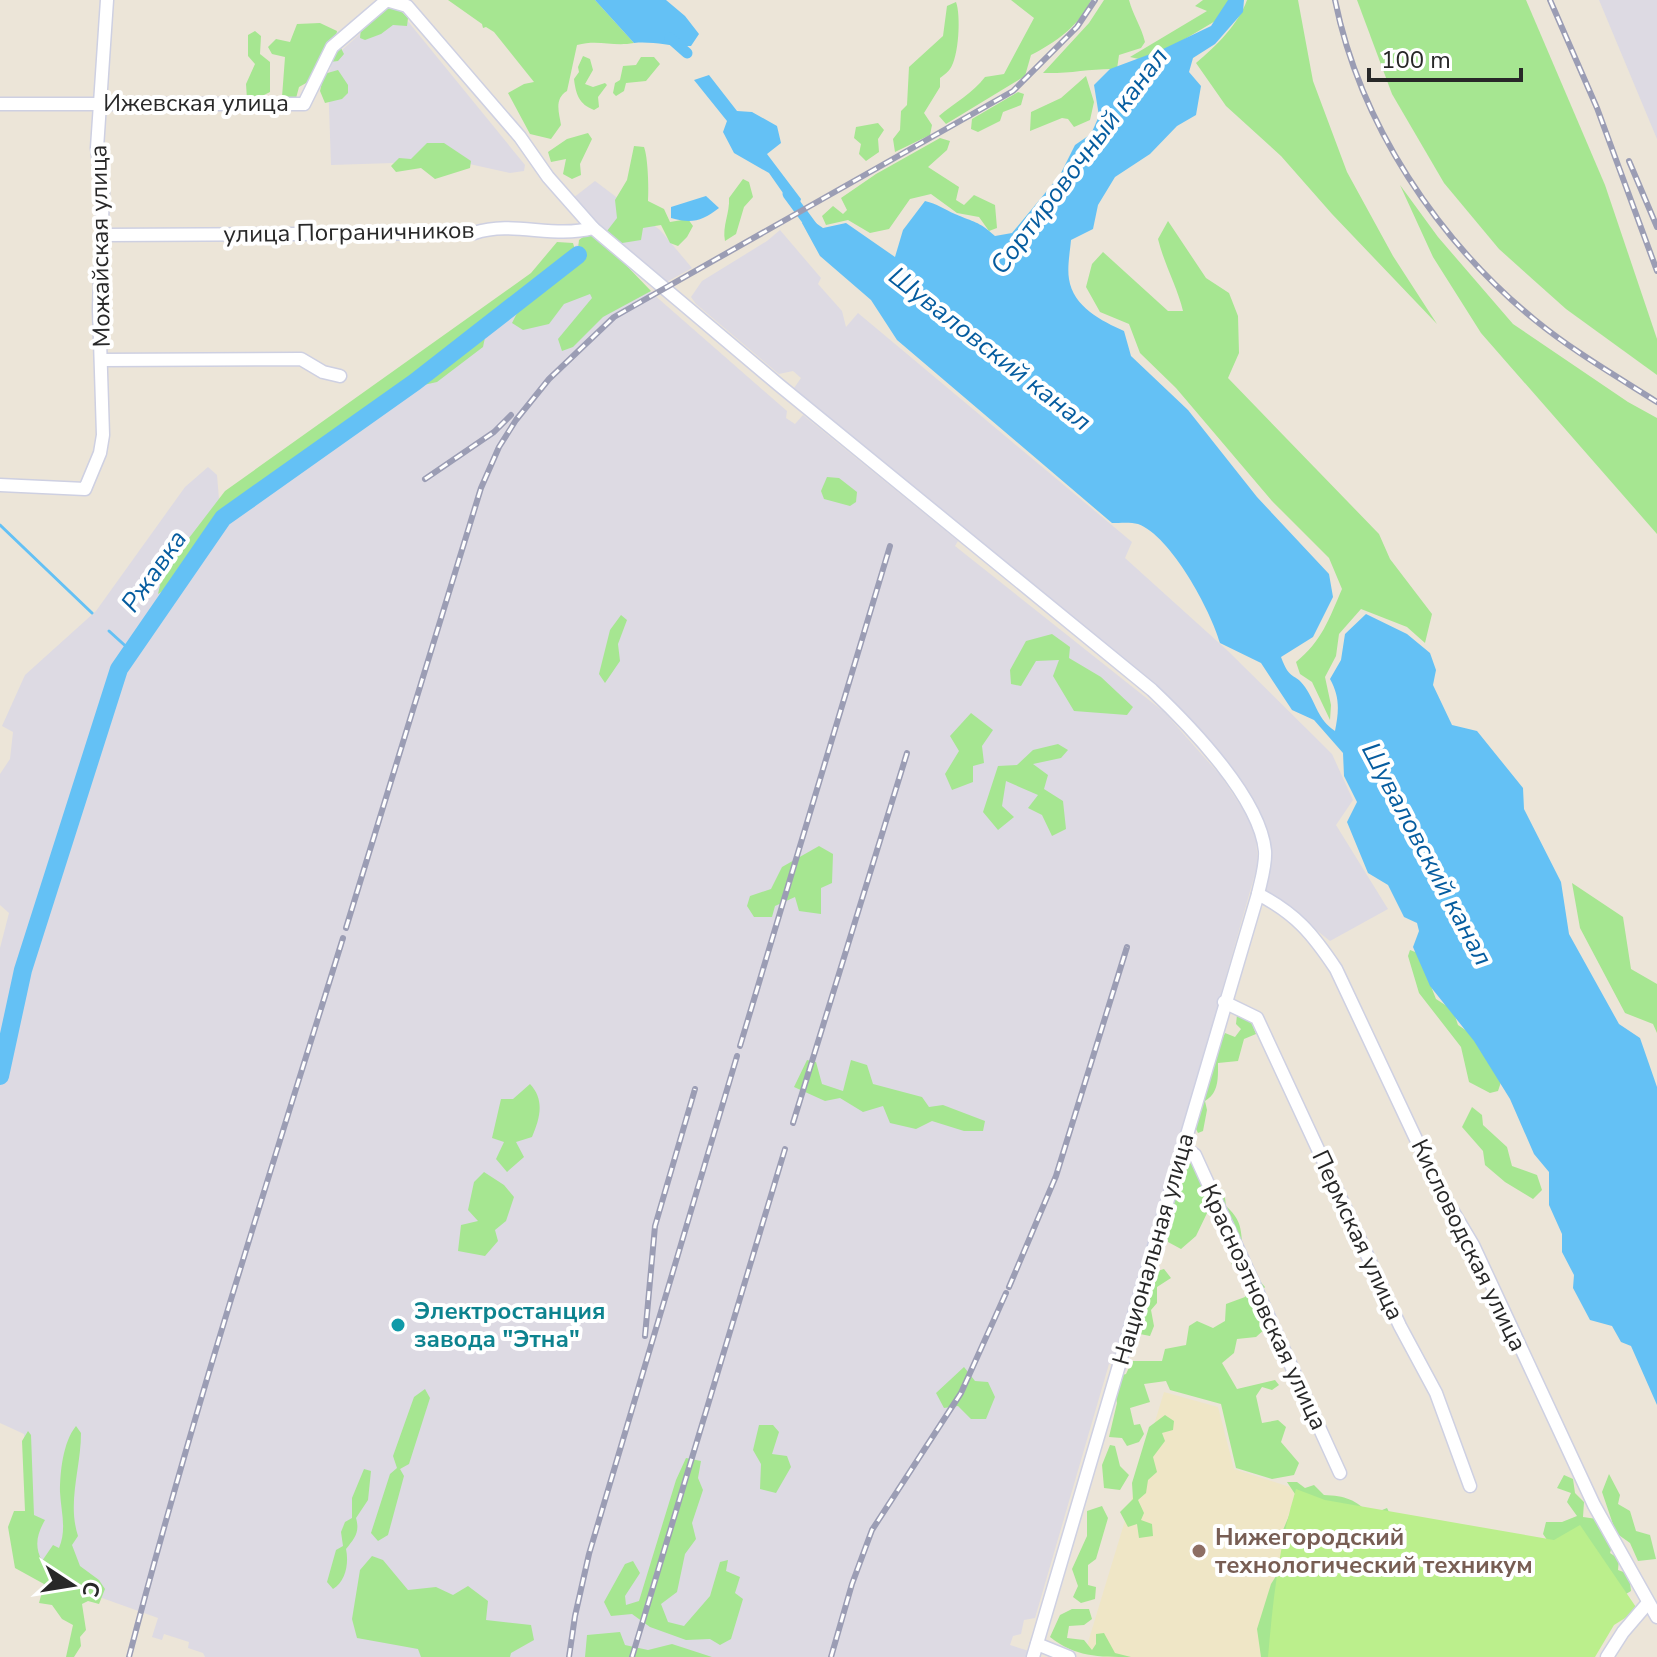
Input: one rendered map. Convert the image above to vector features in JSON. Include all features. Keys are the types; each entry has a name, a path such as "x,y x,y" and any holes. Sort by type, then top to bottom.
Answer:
{"street":[{"name":"Можайская улица","path":"0,485 85,489 102,444 99,309 103,192 97,148 107,0"},
{"name":"Ижевская улица","path":"0,104 304,104 332,47 386,0"},
{"path":"386,0 407,6 520,137 548,177 593,228"},
{"name":"улица Пограничников","path":"103,235 474,233 493,227 573,233 593,228"},
{"name":"Национальная улица","path":"593,228 791,396 1152,690 1191,729 1225,771 1256,819 1265,853 1258,894 1035,1651"},
{"path":"101,360 301,359 323,372 340,376"},
{"name":"Кисловодская улица","path":"1258,894 1281,906 1314,935 1336,969 1439,1188 1473,1245 1594,1505 1657,1617"},
{"name":"Пермская улица","path":"1224,1002 1257,1018 1400,1326 1436,1393 1470,1486"},
{"name":"Красноэтновская улица","path":"1183,1146 1195,1155 1340,1473"},
{"path":"1607,1657 1647,1604"},
{"path":"1035,1651 1069,1657"}],"shaded area":[{"path":"1599,0 1657,0 1657,139"},
{"path":"397,8 525,165 524,171 510,173 456,161 331,165 328,78 333,58 387,10"},
{"path":"595,181 660,230 692,268 663,284 594,224 573,198"},
{"path":"780,230 821,278 818,284 842,311 846,327 858,313 1132,542 1125,558 1228,651 1332,754 1353,800 1336,825 1388,909 1330,941 1265,889 1265,834 1180,712 792,391 801,378 793,371 779,374 696,304 691,297 702,281"},
{"path":"588,237 787,411 786,418 795,424 803,415 958,541 955,546 1164,712 1220,775 1255,832 1258,863 1116,1365 1109,1364 1035,1618 1024,1620 1021,1634 1013,1636 1010,1645 1029,1651 1028,1657 205,1657 203,1653 188,1648 189,1642 164,1634 162,1640 152,1637 158,1618 35,1574 24,1434 0,1423 0,948 9,913 0,905 0,774 10,759 13,732 2,726 25,675 96,611 185,487 208,467 217,475 219,499"},
{"name":"Нижегородский технологический техникум","path":"1164,1392 1218,1407 1234,1469 1296,1489 1275,1585 1268,1657 1104,1657 1086,1649"}],"green space":[{"path":"448,0 595,0 634,43 577,45 567,91 559,102 561,125 551,139 530,134 508,93 534,82 494,32 483,28 482,24"},
{"path":"1011,0 1091,0 1066,32 1031,55 1025,76 946,124 939,116 985,77 1004,74 1034,18"},
{"path":"1104,0 1129,0 1145,42 1141,48 1119,55 1117,69 1043,73 1089,23"},
{"path":"1203,0 1235,0 1227,14 1148,61 1130,57 1207,11 1195,6"},
{"path":"1247,0 1298,0 1313,81 1347,172 1393,256 1437,324 1281,156 1226,106 1196,63 1232,26"},
{"path":"1357,0 1526,0 1605,185 1657,339 1657,375 1566,309 1499,249 1444,183 1392,94"},
{"path":"956,2 959,26 953,63 940,78 940,87 924,113 932,125 930,135 895,152 893,139 900,130 901,111 907,105 909,67 943,36 947,6"},
{"path":"396,6 408,18 407,26 393,25 381,34 365,40 360,38 361,28 386,7"},
{"path":"320,23 337,31 335,42 344,54 338,61 322,63 315,78 299,87 295,102 282,97 285,57 272,54 268,47 276,39 290,42 297,24"},
{"path":"255,31 261,36 260,54 270,62 270,92 264,95 261,102 247,99 246,84 255,64 248,56 248,35"},
{"path":"583,56 590,59 593,70 585,84 593,87 607,85 598,97 599,107 594,110 582,102 575,85 574,79"},
{"path":"641,57 654,57 660,64 646,81 626,83 624,91 616,96 613,93 615,83 620,80 623,66 636,65"},
{"path":"338,70 348,85 348,93 342,99 325,103 320,91 324,74"},
{"path":"1086,76 1094,102 1090,120 1074,127 1068,119 1062,118 1030,131 1031,112 1061,98"},
{"path":"1018,92 1024,94 1021,105 1003,112 1000,121 978,132 971,129 972,119"},
{"path":"878,123 884,130 878,139 879,152 866,161 859,154 861,144 854,138 856,127"},
{"path":"588,133 592,139 580,164 581,175 572,179 563,174 566,159 551,162 548,152 567,139"},
{"path":"940,138 950,141 947,150 928,167 959,187 956,200 964,205 974,195 995,205 997,228 989,231 979,217 957,213 931,194 910,199 889,229 870,233 848,220 826,225 822,216 833,206 843,214 847,210 841,198"},
{"path":"427,143 444,143 471,161 470,168 435,179 421,168 396,172 391,166 399,158 411,159"},
{"path":"634,146 644,147 648,201 664,209 670,222 688,219 693,226 678,246 670,243 661,225 643,228 641,240 616,244 607,231 617,218 615,200 627,180"},
{"path":"743,179 749,182 753,197 744,207 736,234 725,241 729,198"},
{"path":"1400,185 1438,237 1513,324 1628,402 1657,418 1657,534 1481,333 1433,257"},
{"path":"1168,221 1206,278 1229,293 1238,316 1239,353 1228,378 1379,534 1390,559 1432,614 1425,643 1407,627 1361,609 1339,634 1336,656 1325,677 1331,705 1330,720 1312,682 1300,674 1296,662 1319,638 1342,589 1329,558 1272,501 1176,388 1140,353 1129,324 1100,312 1086,287 1092,264 1103,252 1168,311 1183,311 1158,239"},
{"path":"587,234 597,235 651,291 603,317 573,347 562,351 558,339 592,298 590,294 564,304 549,324 523,330 512,323 519,309 576,266 579,240"},
{"path":"557,242 573,243 576,253 572,266 487,328 483,347 437,382 406,389 290,471 222,512 175,584 158,594 163,572 225,491 531,273"},
{"path":"827,477 839,478 857,492 856,502 850,506 824,499 821,491"},
{"path":"621,615 627,620 618,644 620,661 605,683 599,674 610,630"},
{"path":"1052,634 1070,647 1069,658 1101,677 1133,707 1127,715 1074,711 1053,676 1059,660 1036,661 1021,686 1011,684 1010,670 1026,641"},
{"path":"971,713 993,730 982,746 984,763 973,766 973,782 952,790 945,774 959,751 950,736"},
{"path":"1058,744 1068,750 1061,758 1033,764 1048,775 1044,789 1063,801 1066,829 1052,836 1042,815 1028,808 1038,795 1006,781 1002,806 1014,817 998,830 983,812 998,766 1017,765 1033,750"},
{"path":"819,846 833,854 832,883 821,888 821,914 799,911 795,897 775,906 772,917 754,917 747,906 750,896 771,889 782,867"},
{"path":"1572,883 1623,917 1631,969 1657,984 1657,1033 1653,1024 1625,1013 1580,928"},
{"path":"1410,950 1418,953 1436,999 1453,1010 1458,1025 1473,1035 1501,1082 1498,1091 1490,1093 1469,1082 1461,1047 1419,993 1408,956"},
{"path":"1237,1015 1250,1019 1256,1034 1244,1039 1238,1061 1218,1063 1217,1085 1205,1101 1207,1110 1203,1131 1198,1133 1194,1125 1211,1064 1225,1033 1235,1037 1241,1029 1236,1024"},
{"path":"807,1060 816,1062 822,1084 843,1091 851,1060 867,1065 873,1084 922,1097 929,1107 943,1105 985,1121 983,1131 964,1131 932,1121 916,1129 890,1123 883,1106 863,1112 840,1098 825,1101 794,1087"},
{"path":"530,1084 538,1096 540,1109 537,1123 532,1137 516,1142 524,1157 507,1172 496,1159 504,1142 492,1138 501,1099 513,1099"},
{"path":"1472,1107 1482,1115 1483,1125 1507,1147 1512,1166 1537,1175 1542,1190 1533,1199 1485,1165 1483,1151 1462,1127"},
{"path":"1190,1163 1210,1178 1214,1188 1224,1190 1226,1206 1237,1219 1241,1231 1246,1260 1239,1269 1232,1265 1223,1226 1208,1211 1196,1236 1181,1249 1168,1242 1165,1223 1173,1212 1172,1199 1181,1181 1184,1165"},
{"path":"484,1172 504,1185 514,1197 506,1221 495,1230 498,1241 485,1256 458,1251 461,1225 478,1221 468,1210 474,1182"},
{"path":"1164,1269 1171,1278 1157,1287 1157,1303 1151,1310 1154,1326 1150,1336 1140,1334 1140,1316 1146,1313 1144,1295 1152,1289 1154,1272"},
{"path":"1259,1280 1265,1287 1254,1302 1271,1313 1274,1321 1256,1337 1237,1339 1234,1353 1222,1363 1237,1389 1275,1380 1279,1385 1272,1390 1262,1387 1256,1396 1262,1423 1278,1420 1286,1427 1281,1442 1299,1463 1294,1475 1272,1479 1236,1468 1221,1404 1170,1390 1166,1381 1144,1384 1150,1402 1130,1408 1134,1425 1140,1424 1144,1434 1139,1442 1127,1446 1122,1438 1109,1437 1119,1376 1126,1374 1132,1361 1162,1361 1165,1349 1186,1345 1189,1326 1197,1321 1213,1328 1225,1321 1226,1304 1245,1297 1249,1287"},
{"path":"964,1367 975,1381 988,1382 995,1397 986,1419 971,1419 958,1406 944,1408 936,1393"},
{"path":"425,1389 430,1398 409,1464 400,1469 404,1476 388,1535 378,1541 371,1533 390,1474 397,1468 393,1456 414,1397"},
{"path":"1165,1415 1174,1421 1173,1430 1162,1433 1165,1441 1153,1457 1157,1472 1148,1480 1146,1493 1138,1500 1144,1513 1141,1520 1152,1524 1153,1536 1139,1538 1137,1524 1128,1527 1120,1512 1133,1499 1132,1483 1149,1427"},
{"path":"759,1425 773,1425 779,1432 772,1454 787,1456 791,1467 776,1493 760,1489 761,1464 753,1450"},
{"path":"76,1426 81,1433 74,1498 78,1536 72,1545 80,1566 99,1580 105,1589 99,1604 88,1601 82,1604 86,1630 80,1637 81,1646 74,1657 66,1657 73,1625 62,1619 52,1605 39,1603 44,1584 15,1568 8,1527 14,1511 25,1511 22,1441 28,1431 31,1435 34,1515 45,1520 38,1540 42,1561 53,1545 59,1548 63,1527 60,1492 62,1467 68,1440"},
{"path":"1110,1445 1115,1446 1120,1466 1129,1475 1120,1490 1104,1488 1102,1465"},
{"path":"686,1458 701,1461 698,1478 703,1490 692,1523 696,1539 685,1554 677,1592 661,1604 668,1622 684,1626 710,1596 720,1562 728,1560 726,1571 740,1577 735,1593 743,1599 731,1639 720,1645 710,1639 686,1640 650,1627 632,1614 611,1616 604,1602 625,1564 633,1561 640,1573 625,1596 626,1605 639,1601 676,1480"},
{"path":"364,1469 371,1471 368,1500 356,1518 356,1535 346,1549 344,1577 333,1589 327,1582 336,1550 343,1546 341,1532 345,1522 352,1518 352,1498"},
{"path":"1609,1474 1620,1495 1618,1504 1630,1511 1636,1531 1650,1535 1656,1559 1638,1561 1630,1543 1616,1533 1602,1492"},
{"path":"1564,1475 1573,1479 1575,1493 1584,1502 1583,1517 1597,1519 1612,1546 1610,1553 1619,1559 1618,1570 1629,1574 1631,1591 1621,1597 1552,1547 1543,1534 1546,1522 1562,1522 1577,1516 1567,1502 1571,1493 1557,1488"},
{"path":"1287,1482 1297,1482 1305,1488 1314,1485 1324,1495 1355,1502 1370,1515 1387,1508 1393,1520 1292,1657 1261,1657 1257,1629 1271,1584 1281,1568 1283,1530 1297,1497"},
{"path":"1296,1489 1325,1500 1554,1540 1580,1525 1638,1610 1614,1625 1595,1657 1268,1657 1281,1551"},
{"path":"1102,1506 1108,1518 1096,1559 1088,1565 1088,1585 1096,1587 1095,1599 1081,1603 1073,1597 1078,1586 1072,1569 1087,1536 1087,1511"},
{"path":"372,1556 383,1560 408,1590 436,1587 453,1595 468,1586 488,1601 486,1620 531,1625 534,1640 511,1653 510,1657 421,1657 418,1649 357,1638 352,1619 360,1570"},
{"path":"1072,1609 1089,1609 1092,1619 1084,1625 1069,1626 1067,1638 1084,1640 1092,1650 1096,1644 1096,1634 1104,1633 1115,1653 1131,1657 1088,1654 1069,1649 1050,1637 1060,1615"},
{"path":"620,1632 625,1645 648,1650 672,1644 712,1657 585,1657 587,1635"}],"water":[{"path":"595,0 666,0 685,16 699,34 691,46 634,43"},
{"name":"Сортировочный канал","path":"1228,0 1244,0 1243,12 1215,44 1193,58 1189,72 1201,86 1196,115 1177,126 1150,154 1115,177 1098,205 1093,229 1071,240 1068,270 1072,289 1090,312 1124,331 1131,356 1188,410 1257,497 1329,574 1333,597 1313,637 1281,657 1290,674 1305,687 1325,722 1335,731 1338,704 1330,679 1341,660 1345,634 1366,614 1407,634 1430,653 1436,670 1433,685 1452,725 1477,731 1523,788 1524,809 1561,882 1569,934 1619,1024 1640,1038 1657,1087 1657,1405 1631,1346 1621,1342 1612,1326 1590,1320 1573,1288 1574,1275 1562,1252 1562,1234 1549,1205 1549,1172 1534,1154 1510,1099 1474,1041 1430,986 1413,947 1419,931 1417,923 1404,917 1388,885 1368,873 1347,822 1357,802 1344,776 1343,753 1314,720 1292,710 1261,663 1220,643 1188,576 1151,531 1138,524 1112,523 897,340 871,300 820,256 802,223 807,217 823,228 846,223 895,257 903,230 925,201 976,222 995,236 1012,233 1060,175 1075,145 1091,134 1099,116 1094,85 1110,69 1161,50 1211,26"},
{"path":"709,75 737,111 752,112 777,126 781,143 767,154 801,199 799,206 790,203 769,173 734,153 723,132 727,121 694,80"},
{"path":"706,196 719,208 696,220 671,218 671,207"}],"waterway":[{"name":"Шуваловский канал","path":"670,38 687,53"},
{"name":"Шуваловский канал","path":"788,194 813,228"},
{"name":"Ржавка","path":"0,1076 23,970 119,669 223,518 415,382 578,255"},
{"path":"0,525 92,613"},
{"path":"109,631 131,651"}],"railway":[{"path":"346,928 481,488 499,447 549,379 614,317 1013,91 1077,27 1095,0"},
{"path":"1335,0 1363,91 1408,177 1436,217 1466,254 1535,320 1579,353 1657,402"},
{"path":"1550,0 1597,108 1657,271"},
{"path":"1629,161 1657,227"},
{"path":"425,479 494,432 511,415"},
{"path":"740,1046 890,546"},
{"path":"793,1123 907,753"},
{"path":"129,1657 205,1386 343,938"},
{"path":"1009,1287 1056,1176 1127,947"},
{"path":"569,1657 589,1554 737,1056"},
{"path":"645,1336 655,1226 695,1089"},
{"path":"632,1657 785,1149"},
{"path":"831,1657 852,1584 872,1530 961,1393 1006,1293"}],"place":[{"name":"Электростанция завода \"Этна\"","path":"398,1325"},
{"name":"Нижегородский технологический техникум","path":"1199,1551"}]}
